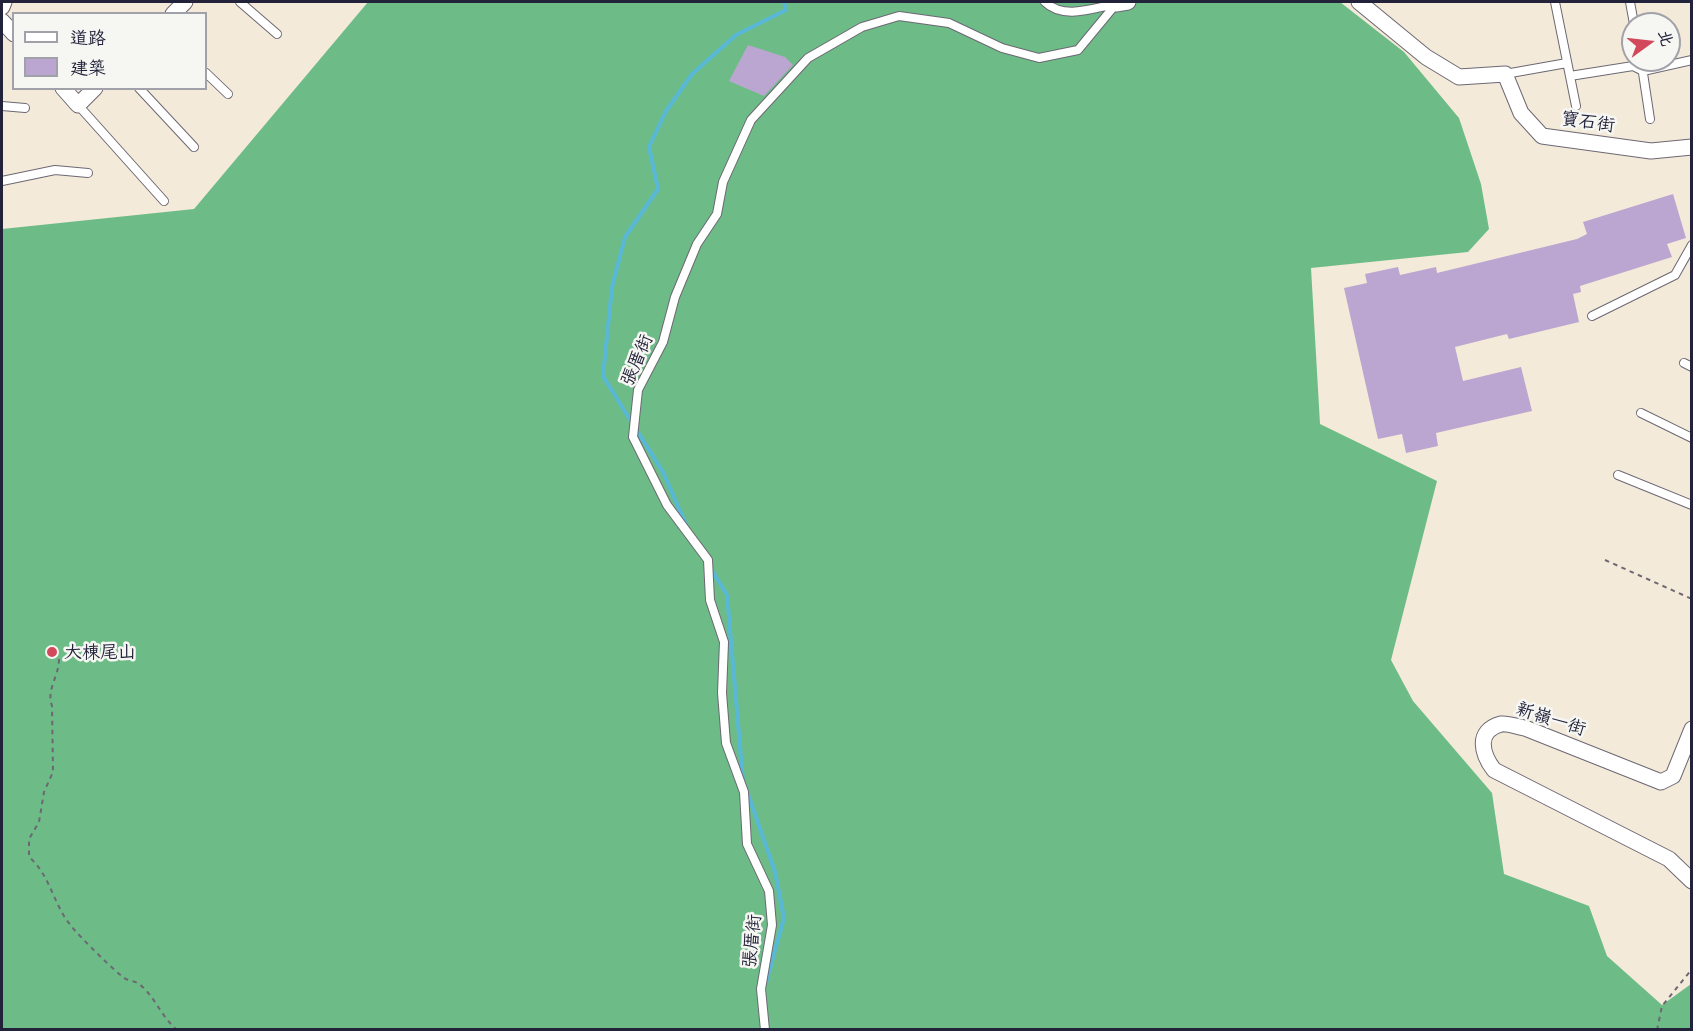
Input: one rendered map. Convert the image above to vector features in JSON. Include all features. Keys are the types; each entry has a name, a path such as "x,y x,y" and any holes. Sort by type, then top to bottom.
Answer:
{"street":[{"path":"2,7 4,2"},
{"path":"1359,2 1426,57 1460,77 1505,74"},
{"name":"寶石街","path":"1505,74 1521,113 1542,136 1651,151 1692,147"},
{"path":"65,90 78,105 93,90"},
{"name":"新嶺一街","path":"1692,729 1673,776 1661,782 1525,728 1503,723 1487,731 1482,741 1485,757 1494,770 1669,859 1692,881"}],"lane":[{"path":"240,2 277,34"},
{"path":"1045,2 1058,11 1072,12 1122,3"},
{"path":"1556,2 1576,106"},
{"name":"張厝街","path":"765,1029 761,989 772,925 769,891 747,844 744,792 726,743 722,693 724,642 710,600 708,560 667,505 633,437 638,390 663,342 675,297 697,244 717,214 723,182 751,120 808,58 862,27 900,16 949,23 1002,48 1039,58 1078,50 1122,3"},
{"path":"1505,74 1567,63"},
{"path":"1570,76 1621,68"},
{"path":"1643,72 1650,119"},
{"path":"207,74 228,94"},
{"path":"141,90 194,147"},
{"path":"78,105 165,201"},
{"path":"2,106 25,108"},
{"path":"2,181 55,170 88,172"},
{"path":"1592,316 1675,275 1692,245"},
{"path":"1641,413 1692,438"},
{"path":"1618,475 1692,505"}],"path":[{"path":"1605,560 1692,599"},
{"path":"59,659 59,669 50,688 49,698 52,706 53,772 44,792 39,822 30,839 29,857 40,866 60,911 72,927 125,979 137,982 162,1016 177,1029"},
{"path":"1657,1029 1662,1006 1692,969"}],"green space":[{"path":"368,2 1340,2 1404,52 1459,118 1481,184 1489,229 1468,252 1311,268 1320,424 1437,481 1391,660 1413,701 1492,793 1504,874 1589,906 1607,956 1662,1005 1691,984 1691,1029 2,1029 2,229 194,209"}],"building":[{"path":"748,45 785,57 793,65 764,96 729,81"},
{"path":"1673,194 1686,238 1667,244 1672,257 1580,286 1581,292 1573,294 1579,322 1509,339 1507,334 1455,347 1463,381 1521,367 1532,411 1436,433 1438,446 1406,453 1402,434 1378,439 1344,288 1367,283 1365,274 1398,267 1400,275 1436,267 1437,273 1577,239 1587,234 1583,222"}],"waterway":[{"path":"632,423 603,376 612,287 625,237 658,189 649,147 666,111 692,74 736,35 786,10 784,2"},
{"path":"636,429 663,472 688,529"},
{"path":"710,567 727,595 743,781"},
{"path":"747,791 775,872 784,918 766,983"}],"place":[{"name":"大棟尾山","path":"52,652"}]}
